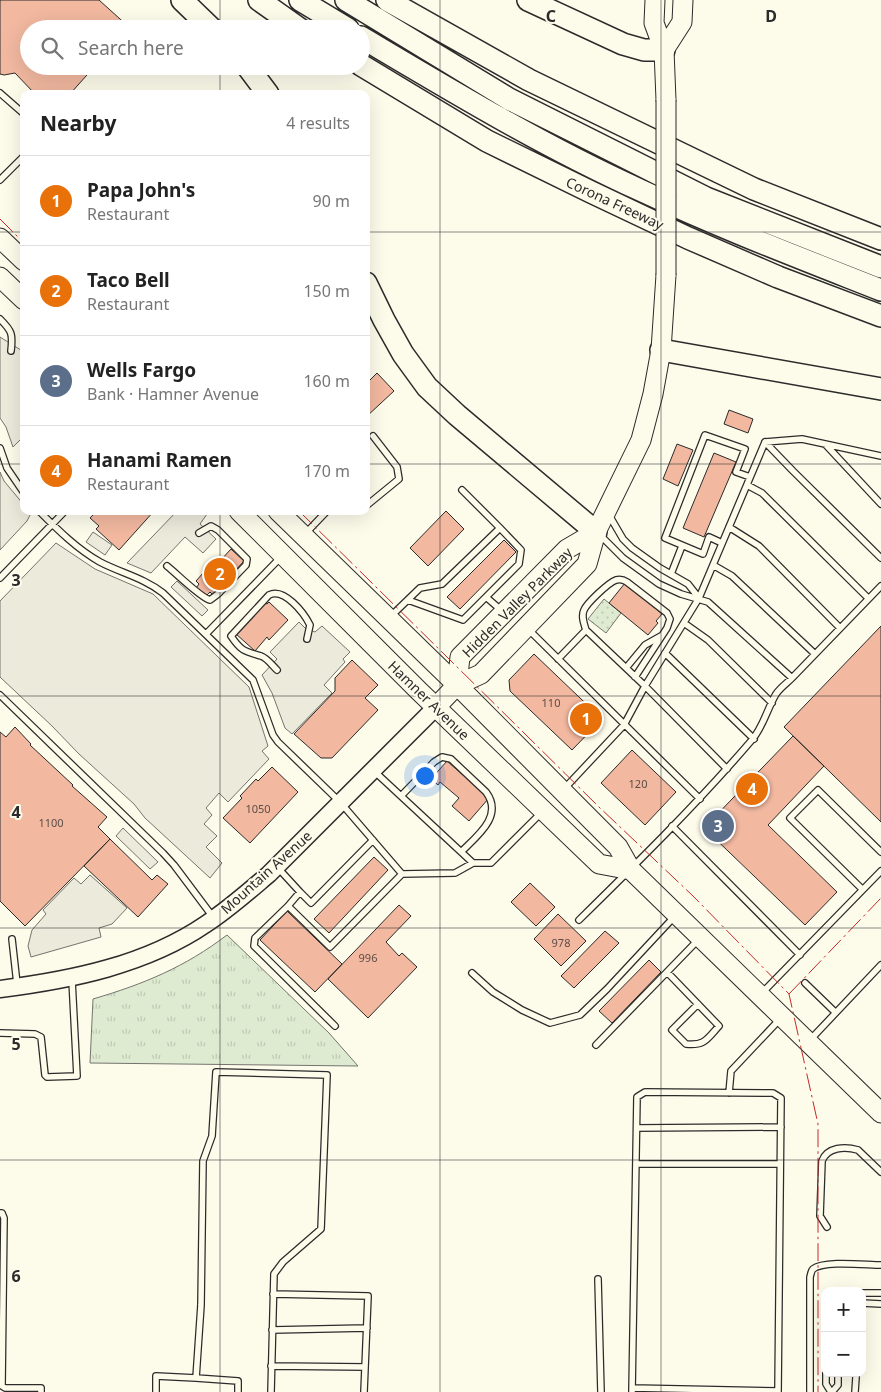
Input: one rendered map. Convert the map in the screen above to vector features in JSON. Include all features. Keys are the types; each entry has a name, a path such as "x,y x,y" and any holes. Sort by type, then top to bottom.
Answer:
{"highway":[{"path":"182,0 203,20"},
{"path":"259,0 287,20"},
{"path":"300,0 333,20"},
{"path":"346,0 509,99 706,198 881,267"},
{"path":"387,0 529,80 754,189 881,239"},
{"path":"528,0 623,44 644,50 664,50"},
{"path":"370,42 452,91 566,154 639,190 733,231 881,290"},
{"name":"Corona Freeway","path":"370,70 487,141 591,192 688,238 778,277 881,316"},
{"path":"254,75 265,90"},
{"path":"572,131 600,135 713,187 754,189"},
{"path":"370,291 393,337 427,387 457,415 596,532"},
{"path":"661,350 881,389"}],"main road":[{"name":"Hidden Valley Parkway","path":"457,685 481,674 527,628 586,564 596,532 608,511 641,440 653,394 661,350 666,275 666,100 664,50 654,23 655,0"},
{"path":"664,50 682,22 683,0"},
{"path":"0,238 20,257"},
{"path":"0,278 20,296"},
{"name":"Hamner Avenue","path":"243,515 599,864 631,870"},
{"path":"282,515 457,685 618,847 631,870 881,1113"},
{"name":"Hidden Valley Parkway","path":"457,685 460,657 567,549 596,532"},
{"path":"436,706 457,685"},
{"name":"Mountain Avenue","path":"0,989 72,978 123,964 164,947 206,925 240,899 276,866 436,706"}],"lane":[{"path":"0,93 20,110"},
{"path":"0,180 20,160"},
{"path":"0,320 8,327 13,336 11,351"},
{"path":"722,543 709,537 703,554 665,538 705,435 745,449 736,472 750,477"},
{"path":"370,503 399,479 397,467 373,436"},
{"path":"766,442 802,439 881,456"},
{"path":"562,791 624,725 665,652 699,598 766,442"},
{"path":"766,442 881,558"},
{"path":"826,444 881,504"},
{"path":"0,448 7,468 20,487"},
{"path":"747,485 762,493 868,598"},
{"path":"408,600 463,620 520,564 521,550 462,490"},
{"path":"608,511 623,539 642,557 688,584 699,598"},
{"path":"44,515 69,540 99,561 155,586 256,683 273,735 278,742 340,802 402,874"},
{"path":"0,578 61,515"},
{"path":"303,536 323,515"},
{"path":"167,566 204,598 210,600 246,565 247,559 218,530 211,526 199,533"},
{"path":"729,527 759,546 840,628"},
{"path":"388,619 420,588 442,584 500,528"},
{"path":"596,532 623,558 660,584 681,594 708,602 792,678"},
{"path":"671,574 682,546"},
{"path":"206,634 284,554"},
{"path":"713,565 732,576 815,654"},
{"path":"635,677 662,636 669,623 669,615 623,580 615,580 586,606 583,613 586,630 635,677 645,686 727,769"},
{"path":"579,920 700,799 754,739 777,693 881,586"},
{"path":"277,670 262,656 249,654 242,649 231,636 269,595 272,593 282,594 304,614 310,625 307,639"},
{"path":"486,597 504,613"},
{"path":"684,623 708,640 772,703"},
{"path":"527,628 700,799"},
{"path":"558,658 586,630"},
{"path":"626,668 645,645 662,636"},
{"path":"665,652 754,739"},
{"path":"0,695 163,853 214,918"},
{"path":"401,796 434,762 442,757 451,759 486,792 493,806 490,819 461,852"},
{"path":"373,770 472,863"},
{"path":"862,889 790,818 818,790 881,852"},
{"path":"288,906 330,947 402,874 455,873 472,863 491,863 543,810"},
{"path":"672,826 800,955"},
{"path":"276,866 311,902 373,840"},
{"path":"760,995 881,871"},
{"path":"300,892 255,938 254,946 335,1026"},
{"path":"472,973 493,992 522,1010 550,1023 580,1015 677,915"},
{"path":"596,1045 701,938"},
{"path":"12,939 18,987"},
{"path":"808,1042 881,965"},
{"path":"667,972 698,1004 719,1026 706,1041 698,1045 686,1044 672,1030 698,1004"},
{"path":"0,1033 35,1034 41,1037 45,1075 47,1078 77,1076 72,978"},
{"path":"805,983 836,1012"},
{"path":"729,1093 731,1071 780,1014"},
{"path":"196,1378 201,1305 203,1161 212,1136 216,1072 327,1075 321,1229 283,1262 274,1274 271,1392"},
{"path":"645,1092 773,1093 781,1098 781,1127 778,1391 632,1390 637,1097 645,1092"},
{"path":"637,1128 781,1127"},
{"path":"827,1227 820,1216 822,1161 826,1153 830,1150 858,1150 881,1172"},
{"path":"636,1164 780,1164"},
{"path":"0,1213 2,1213 4,1218 2,1386 5,1388 41,1388 41,1392"},
{"path":"810,1392 810,1276 812,1272 814,1269 827,1264 881,1265"},
{"path":"598,1279 601,1392"},
{"path":"866,1293 881,1293"},
{"path":"273,1294 368,1296 364,1392"},
{"path":"866,1303 881,1304"},
{"path":"272,1330 366,1328"},
{"path":"272,1366 365,1367"},
{"path":"156,1392 156,1376 238,1381 238,1392"},
{"path":"826,1377 826,1384 832,1392 838,1385 838,1378"},
{"path":"854,1392 856,1377"}],"green space":[{"path":"604,599 621,613 606,633 588,619"},
{"path":"227,935 329,1033 358,1066 90,1063 93,999 147,981 196,956"}],"shaded area":[{"path":"0,337 20,350 20,440 13,447 6,427 0,418"},
{"path":"0,472 4,481 20,500 20,515 30,515 27,521 0,550"},
{"path":"173,515 206,515 200,524 216,539 203,553 185,537 151,573 127,563"},
{"path":"93,532 112,545 105,555 86,542"},
{"path":"56,543 95,569 153,594 249,687 268,746 262,751 269,759 228,802 219,793 206,808 212,815 204,824 217,836 206,847 222,863 210,878 145,818 134,804 79,754 0,677 0,601"},
{"path":"177,581 208,610 202,616 171,587"},
{"path":"299,622 305,628 315,632 322,626 350,652 343,659 345,662 324,685 332,693 292,734 285,728 272,693 262,675 277,659 270,652"},
{"path":"123,828 158,862 150,869 116,836"},
{"path":"90,875 127,908 112,924 99,928 101,937 31,957 28,946 32,930 46,914 43,910 74,878 81,884"}],"building":[{"path":"0,0 99,0 121,20 20,20 20,75 87,75 74,90 31,90 15,73 0,74"},
{"path":"377,373 394,391 370,413 370,380"},
{"path":"729,410 753,419 748,433 724,424"},
{"path":"677,444 693,450 678,486 663,479"},
{"path":"714,453 736,462 704,537 683,528"},
{"path":"446,511 464,529 428,566 410,548"},
{"path":"93,515 150,515 119,550 96,529 99,526 90,518"},
{"path":"504,540 516,552 460,609 447,597"},
{"path":"231,549 244,561 213,595 210,592 205,597 196,588 199,584 196,581 204,572 207,575"},
{"path":"625,583 662,614 656,621 658,623 648,635 609,603"},
{"path":"269,602 288,620 269,640 267,637 255,651 236,634 265,603"},
{"path":"881,626 881,822 784,727"},
{"path":"534,654 602,719 572,750 510,691 509,680"},
{"path":"352,660 378,685 365,698 378,710 332,758 321,758 294,734 335,691 335,678"},
{"path":"15,727 30,745 107,817 98,827 110,839 25,926 0,901 0,732 6,737"},
{"path":"793,736 824,766 768,825 837,892 805,925 704,828"},
{"path":"632,750 676,792 645,825 601,783"},
{"path":"447,761 489,798 469,821 452,806 459,798 440,782 438,785 431,779"},
{"path":"272,767 298,792 250,843 223,818 242,798 240,796 256,779 258,781"},
{"path":"110,839 152,880 157,875 168,884 138,917 84,866"},
{"path":"374,857 388,870 329,933 314,919"},
{"path":"530,883 555,907 536,926 511,902"},
{"path":"399,905 411,916 386,942 399,956 402,953 417,967 368,1018 328,979"},
{"path":"287,911 342,964 315,992 260,940"},
{"path":"558,914 586,941 561,966 534,939"},
{"path":"605,931 619,943 574,988 561,976"},
{"path":"649,960 661,972 612,1023 599,1011"}],"power":[{"path":"0,219 20,239"},
{"path":"303,515 599,807 693,896 789,994 818,1124 818,1392"},
{"path":"789,994 881,898"}],"place":[{"name":"Taco Bell","path":"220,574"},
{"name":"Papa John's","path":"586,719"},
{"name":"Hanami Ramen","path":"752,789"},
{"name":"Wells Fargo","path":"718,826"}]}
